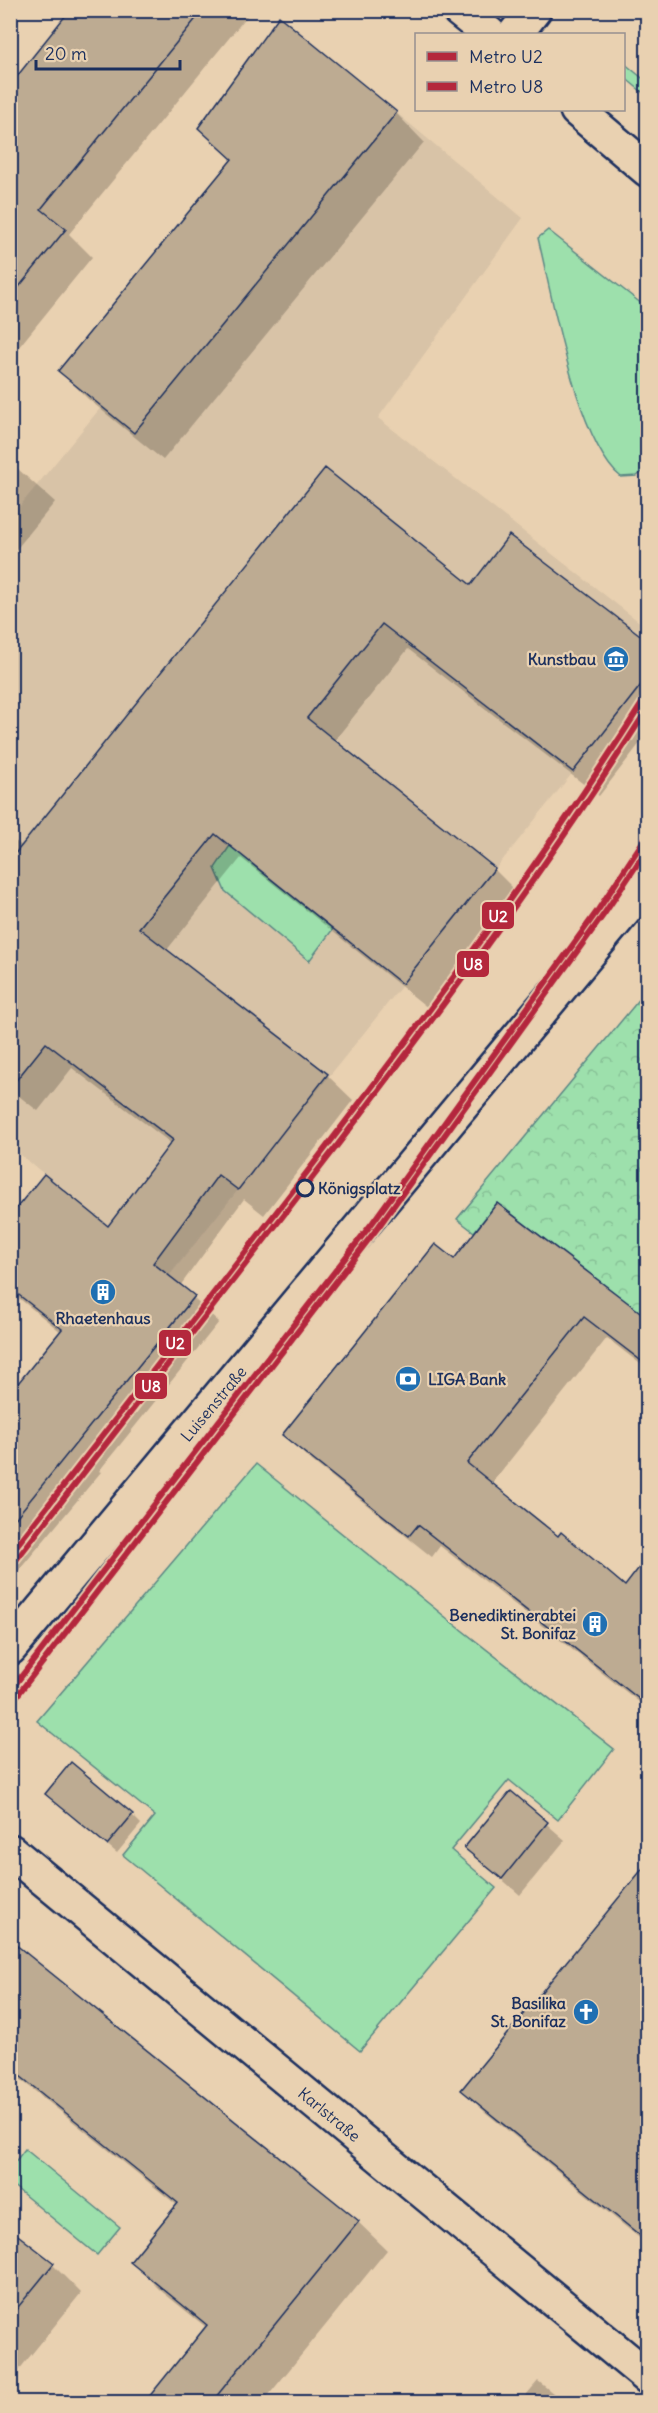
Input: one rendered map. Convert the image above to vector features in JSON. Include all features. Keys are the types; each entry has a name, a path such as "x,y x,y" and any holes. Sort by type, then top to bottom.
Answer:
{"street":[{"path":"459,10 488,33"},
{"path":"516,33 534,10"},
{"path":"578,111 648,170"},
{"name":"Luisenstraße","path":"10,1648 648,882"},
{"name":"Karlstraße","path":"10,1851 648,2377"}],"shaded area":[{"path":"321,50 523,218 378,418 647,628 647,680 169,1276 11,1147 10,518 102,406 58,371"}],"green space":[{"path":"625,64 647,82 647,96 625,78"},
{"path":"548,230 647,308 647,468 637,476 621,477 605,459 591,433 579,401 568,366 538,238"},
{"path":"240,831 252,864 333,929 309,961 225,891 215,868"},
{"path":"647,990 647,1318 497,1203 474,1232 457,1219"},
{"path":"256,1464 454,1624 614,1749 558,1820 509,1780 451,1850 496,1888 360,2051 123,1855 155,1816 37,1721"},
{"path":"25,2149 120,2227 97,2255 11,2184 11,2167"}],"building":[{"path":"70,10 203,10 41,209 66,229 10,298 10,85"},
{"path":"279,16 397,112 134,433 58,371 232,159 198,128"},
{"path":"325,468 471,585 509,535 648,641 648,676 573,772 382,624 307,718 495,868 402,984 215,834 139,928 328,1074 238,1190 218,1175 153,1263 195,1296 10,1525 10,1393 62,1329 10,1288 10,1216 44,1174 108,1226 173,1140 46,1043 10,1088 10,860"},
{"path":"497,1203 648,1318 648,1366 584,1317 467,1463 558,1536 561,1532 625,1586 648,1556 648,1706 418,1525 409,1536 282,1435 435,1244 454,1259"},
{"path":"71,1762 133,1814 107,1845 45,1794"},
{"path":"511,1791 548,1822 502,1879 464,1848"},
{"name":"Basilika St. Bonifaz","path":"648,1862 648,2242 461,2090"},
{"path":"10,1940 359,2221 211,2403 144,2403 207,2325 130,2262 178,2203 10,2068"},
{"path":"10,2229 54,2263 10,2317"}],"metro line":[{"name":"U2","path":"10,1554 246,1252 408,1039 531,869 648,694"},
{"name":"U8","path":"16,1560 417,1039 536,876 648,708"},
{"name":"U2","path":"10,1691 373,1222 598,910 648,834"},
{"name":"U8","path":"16,1697 379,1226 604,914 648,848"}],"place":[{"name":"Kunstbau","path":"616,659"},
{"name":"Königsplatz","path":"305,1188"},
{"name":"Rhaetenhaus","path":"103,1292"},
{"name":"LIGA Bank","path":"408,1379"},
{"name":"Benediktinerabtei St. Bonifaz","path":"595,1624"},
{"name":"Basilika St. Bonifaz","path":"586,2012"}]}
